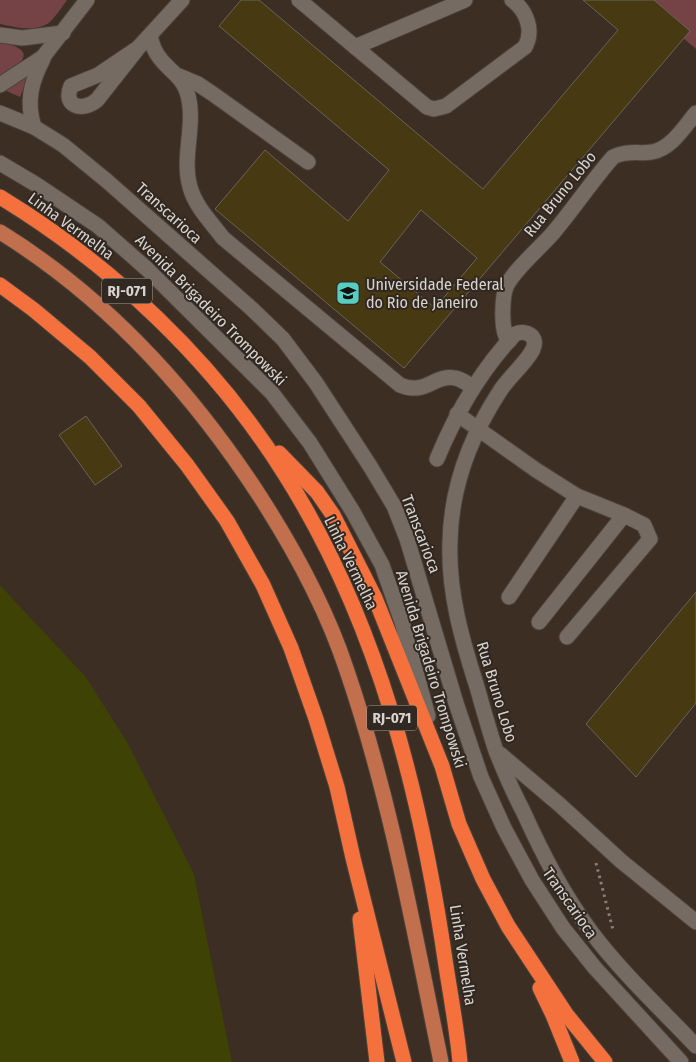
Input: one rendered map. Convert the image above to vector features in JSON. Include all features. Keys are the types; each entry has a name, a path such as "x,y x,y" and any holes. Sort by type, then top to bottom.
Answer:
{"highway":[{"name":"Linha Vermelha","path":"0,197 36,219 68,243 129,292 185,345 240,410 283,471 305,508 355,610 373,657 409,772 425,838 438,909 460,1062"},
{"path":"0,285 90,356 139,406 187,465 227,521 263,585 291,648 316,718 337,787 404,1062"},
{"path":"240,410 317,492 333,515 375,598 442,766"},
{"name":"Avenida Brigadeiro Trompowski","path":"442,766 459,824 508,926 566,1014 605,1062"},
{"path":"353,858 377,1062"},
{"path":"508,926 553,1015 572,1062"}],"main road":[{"path":"0,232 37,255 78,288 118,323 160,365 224,442 279,526 301,566 324,613 346,666 377,771 405,886 441,1062"}],"street":[{"path":"34,127 30,116 29,103 31,87 43,57 87,0"},
{"path":"138,48 98,74 71,86 69,99 74,105 81,107 89,106 97,100 138,48 182,0"},
{"path":"299,0 427,107 434,109 446,106 525,48 529,39 529,29 525,16 512,0"},
{"path":"355,47 466,0"},
{"path":"0,35 22,38 62,33"},
{"path":"150,36 153,48 159,58 179,76 198,84 308,162"},
{"path":"0,85 43,57"},
{"path":"179,76 187,93 192,125 187,168 190,187 200,209 223,238 400,385 418,389 448,378 456,378 473,387"},
{"name":"Transcarioca","path":"0,113 34,127 63,146 107,181 252,309 283,339 316,383 394,506 407,538 456,703 481,777 504,828 532,880 563,928 595,968 681,1062"},
{"name":"Rua Bruno Lobo","path":"696,113 676,136 659,150 652,152 627,152 613,157 552,233 509,281 503,299 504,335 509,341 515,334 522,331 526,332 532,337 534,344 532,352 500,392 477,429 466,454 458,481 451,521 449,564 452,593 462,638 497,752 516,798 559,885 594,935 696,1046"},
{"name":"Avenida Brigadeiro Trompowski","path":"0,163 37,184 98,226 147,269 272,393 310,443 353,512 382,565 402,622 442,766"},
{"path":"437,460 457,414 473,387 509,341"},
{"path":"457,414 536,470 577,496 624,514 644,525 650,539 567,637"},
{"path":"509,597 577,496"},
{"path":"539,622 624,514"},
{"path":"497,752 621,861 696,922"}],"path":[{"path":"588,831 613,931"}],"shaded area":[{"name":"Universidade Federal do Rio de Janeiro","path":"0,0 696,0 696,1062 232,1062 194,874 85,676 0,585"},
{"path":"0,0 67,0 50,22 38,27 19,28 0,24"},
{"path":"639,0 696,0 696,49"},
{"path":"0,42 20,49 23,57 15,67 0,78"},
{"path":"31,70 20,97 4,90"},
{"path":"0,585 85,676 127,742 194,874 232,1062 0,1062"}],"building":[{"path":"241,0 259,0 483,189 618,30 583,0 654,0 690,31 404,368 215,209 265,150 348,221 389,170 219,26","holes":["421,210 477,258 435,308 380,262"]},
{"path":"86,416 122,466 95,485 59,435"},
{"path":"696,592 696,703 636,777 586,724"}],"place":[{"name":"Universidade Federal do Rio de Janeiro","path":"348,293"}]}
